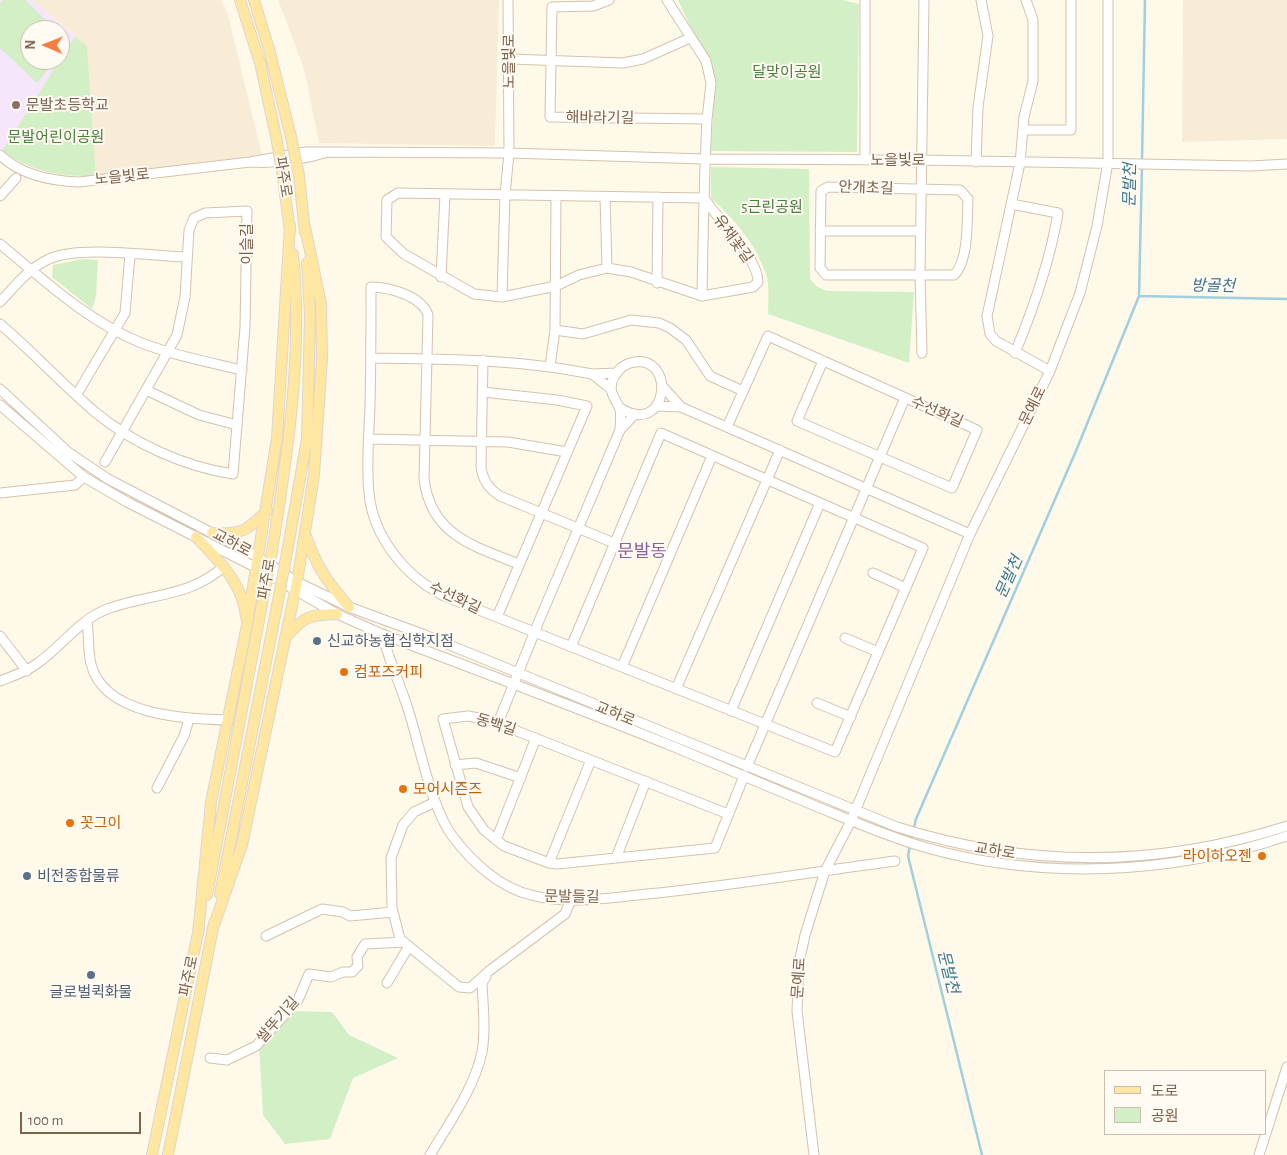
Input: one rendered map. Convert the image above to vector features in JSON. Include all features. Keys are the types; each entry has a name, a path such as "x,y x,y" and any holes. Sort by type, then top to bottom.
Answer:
{"main road":[{"name":"파주로","path":"152,1155 219,838 264,599 290,445 296,315 290,225 277,141 260,63 240,0"},
{"name":"파주로","path":"168,1155 277,606 306,439 310,316 305,227 299,176 269,49 254,0"},
{"path":"198,934 210,811 246,630 267,511 278,419 290,225"},
{"path":"213,928 242,845 275,697 284,638 296,587 318,446 322,357 320,304 305,227"},
{"path":"212,533 227,534 246,530 267,511"},
{"path":"305,534 315,562 326,580 349,607"},
{"path":"196,537 233,578 245,605 246,630"},
{"path":"284,638 302,619 315,615 338,614"}],"street":[{"name":"노을빛로","path":"508,0 509,153"},
{"name":"해바라기길","path":"609,0 593,6 552,8 550,117 707,119"},
{"path":"667,0 706,61 711,83 705,159"},
{"path":"865,0 865,160"},
{"path":"922,353 920,275 924,0"},
{"path":"976,162 978,107 988,36 981,0"},
{"path":"1026,0 1033,20 1033,81 1024,117 1020,163 987,316 990,334 996,341 1050,371"},
{"path":"1023,130 1071,130 1071,0"},
{"name":"문예로","path":"814,1155 799,1040 798,986 804,935 825,871 851,821 970,534 1050,371 1069,325 1089,262 1108,162 1108,0"},
{"path":"509,60 623,62 643,59 690,38"},
{"name":"노을빛로","path":"0,155 28,173 79,182 250,162 270,163 298,160 328,152 509,153 705,159 922,160 1020,163 1108,162 1251,166 1287,164"},
{"path":"502,297 505,195 509,153"},
{"name":"유채꽃길","path":"702,296 705,159"},
{"path":"0,196 16,178"},
{"name":"안개초길","path":"828,187 960,190 968,199 966,237 960,270 954,275 826,274 820,268 820,231 821,191 828,187"},
{"name":"유채꽃길","path":"398,193 704,198 748,256 758,276 758,282 753,287 702,296 631,272 607,268 579,276 556,286 502,297 474,294 404,254 386,237 387,200 398,193"},
{"path":"441,276 445,194"},
{"path":"550,366 555,330 556,197"},
{"path":"606,197 607,268"},
{"path":"657,282 658,197"},
{"path":"1011,204 1058,214 1053,245 1041,288 1015,353"},
{"name":"이슬길","path":"0,324 96,412 123,431 176,458 233,474 245,318 247,211 205,213 194,218 189,230 183,311 177,334 168,352 123,431 105,462"},
{"path":"820,231 921,231"},
{"path":"0,244 81,309 116,331 168,352 242,370"},
{"path":"0,302 31,269 48,259 72,252 187,257"},
{"path":"77,394 116,331 127,303 130,255"},
{"name":"수선화길","path":"519,564 465,542 441,522 429,501 426,490 425,440 426,309 397,290 371,287 368,476 372,509 377,525 395,555 413,576 434,591 676,689 836,752 923,548 661,433 571,646"},
{"path":"555,330 584,334 632,320 659,323 686,340 710,376 743,391"},
{"name":"수선화길","path":"727,427 768,336 977,430 952,488 797,421 822,361"},
{"path":"371,358 482,360 550,366 592,374 617,372"},
{"path":"482,360 482,475 488,486 500,496 614,542"},
{"path":"663,387 661,398 656,406 644,414 635,414 620,408 614,401 611,383 617,372 628,364 646,364 658,374 663,387 681,406 970,534"},
{"path":"592,374 611,389"},
{"name":"교하로","path":"0,389 42,429 90,468 258,557 296,587 338,614 382,634 897,828 927,837 1010,854 1104,858 1152,856 1183,851 1235,841 1287,826"},
{"path":"146,390 199,415 237,425"},
{"name":"수선화길","path":"483,392 541,398 587,406 497,617"},
{"name":"수선화길","path":"746,772 905,398"},
{"name":"교하로","path":"0,405 84,477 127,502 256,568 296,587 518,674 746,772 851,821 894,837 924,847 1013,864 1104,868 1152,865 1209,856 1287,836"},
{"path":"656,406 681,406"},
{"path":"620,408 620,430"},
{"path":"498,723 534,632 620,430 635,414"},
{"path":"369,439 525,444 567,452"},
{"path":"676,689 780,450"},
{"path":"622,667 712,456"},
{"path":"0,493 75,485 84,477"},
{"path":"731,711 820,503"},
{"path":"0,681 27,671 40,662 70,633 106,610 186,589 212,578 224,566"},
{"path":"873,572 906,588"},
{"path":"87,622 90,640 90,664 99,683 120,700 150,712 189,719 228,720"},
{"name":"문발들길","path":"382,634 407,707 435,802 453,836 467,854 492,876 529,895 571,900 688,890 895,861"},
{"path":"0,636 27,671"},
{"path":"845,638 878,652"},
{"path":"817,703 851,717"},
{"name":"동백길","path":"728,814 498,723 468,716 443,719 470,812 484,830 504,846 549,863 715,848 746,772"},
{"path":"158,788 184,736 189,719"},
{"name":"동백길","path":"496,840 536,738"},
{"path":"549,863 591,760"},
{"path":"455,765 476,762 520,778"},
{"path":"616,858 646,782"},
{"path":"435,802 414,812 403,825 391,858 394,912 400,939 459,987 470,988 489,971 565,914 571,900"},
{"path":"266,936 322,909 344,912 350,916 394,912"},
{"name":"쌀뚜기길","path":"210,1058 227,1060 256,1046 298,1000 309,974 331,977 343,972 352,972 358,966 357,957 365,944 406,944"},
{"path":"387,983 406,944"},
{"path":"430,1155 454,1115 477,1068 483,1040 482,983 489,971"},
{"path":"1267,1130 1287,1067"},
{"path":"1259,1155 1265,1135"}],"shaded area":[{"name":"문발초등학교","path":"0,0 32,0 56,20 20,20 20,70 54,70 2,151 0,149"},
{"path":"32,0 221,0 228,15 262,155 96,176 87,46 70,32 70,20 56,20"},
{"path":"278,0 499,0 495,146 319,143 304,69"},
{"path":"1183,0 1287,0 1287,139 1182,142"},
{"name":"문발초등학교","path":"70,32 75,36 70,44"}],"green space":[{"path":"3,0 25,0 46,20 20,20 20,67 0,48 0,3"},
{"name":"달맞이공원","path":"678,0 842,0 859,4 857,152 711,151 715,78 711,61 695,36"},
{"name":"문발어린이공원","path":"75,36 87,46 96,176 47,172 24,164 2,151 53,70 70,70 70,44"},
{"path":"23,70 48,70 37,83"},
{"name":"5근린공원","path":"711,167 809,169 810,279 816,286 827,291 914,292 909,363 768,314 767,279 762,263 743,233 711,198"},
{"path":"83,259 98,260 96,296 92,309 52,277 53,265"},
{"path":"293,1011 332,1012 349,1035 398,1058 353,1078 330,1139 285,1144 263,1115 259,1045"}],"waterway":[{"name":"문발천","path":"1142,161 1145,0"},
{"name":"문발천","path":"911,840 916,819 1076,451 1139,296 1142,166"},
{"name":"방골천","path":"1139,296 1287,299"},
{"name":"문발천","path":"910,845 908,856 982,1155"}],"place":[{"name":"문발초등학교","path":"16,105"},
{"name":"신교하농협 심학지점","path":"317,641"},
{"name":"컴포즈커피","path":"344,672"},
{"name":"모어시즌즈","path":"403,789"},
{"name":"꼿그이","path":"70,823"},
{"name":"라이하오젠","path":"1262,856"},
{"name":"비전종합물류","path":"27,876"},
{"name":"글로벌퀵화물","path":"91,975"}],"district":[{"name":"문발동","path":"642,552"}]}
